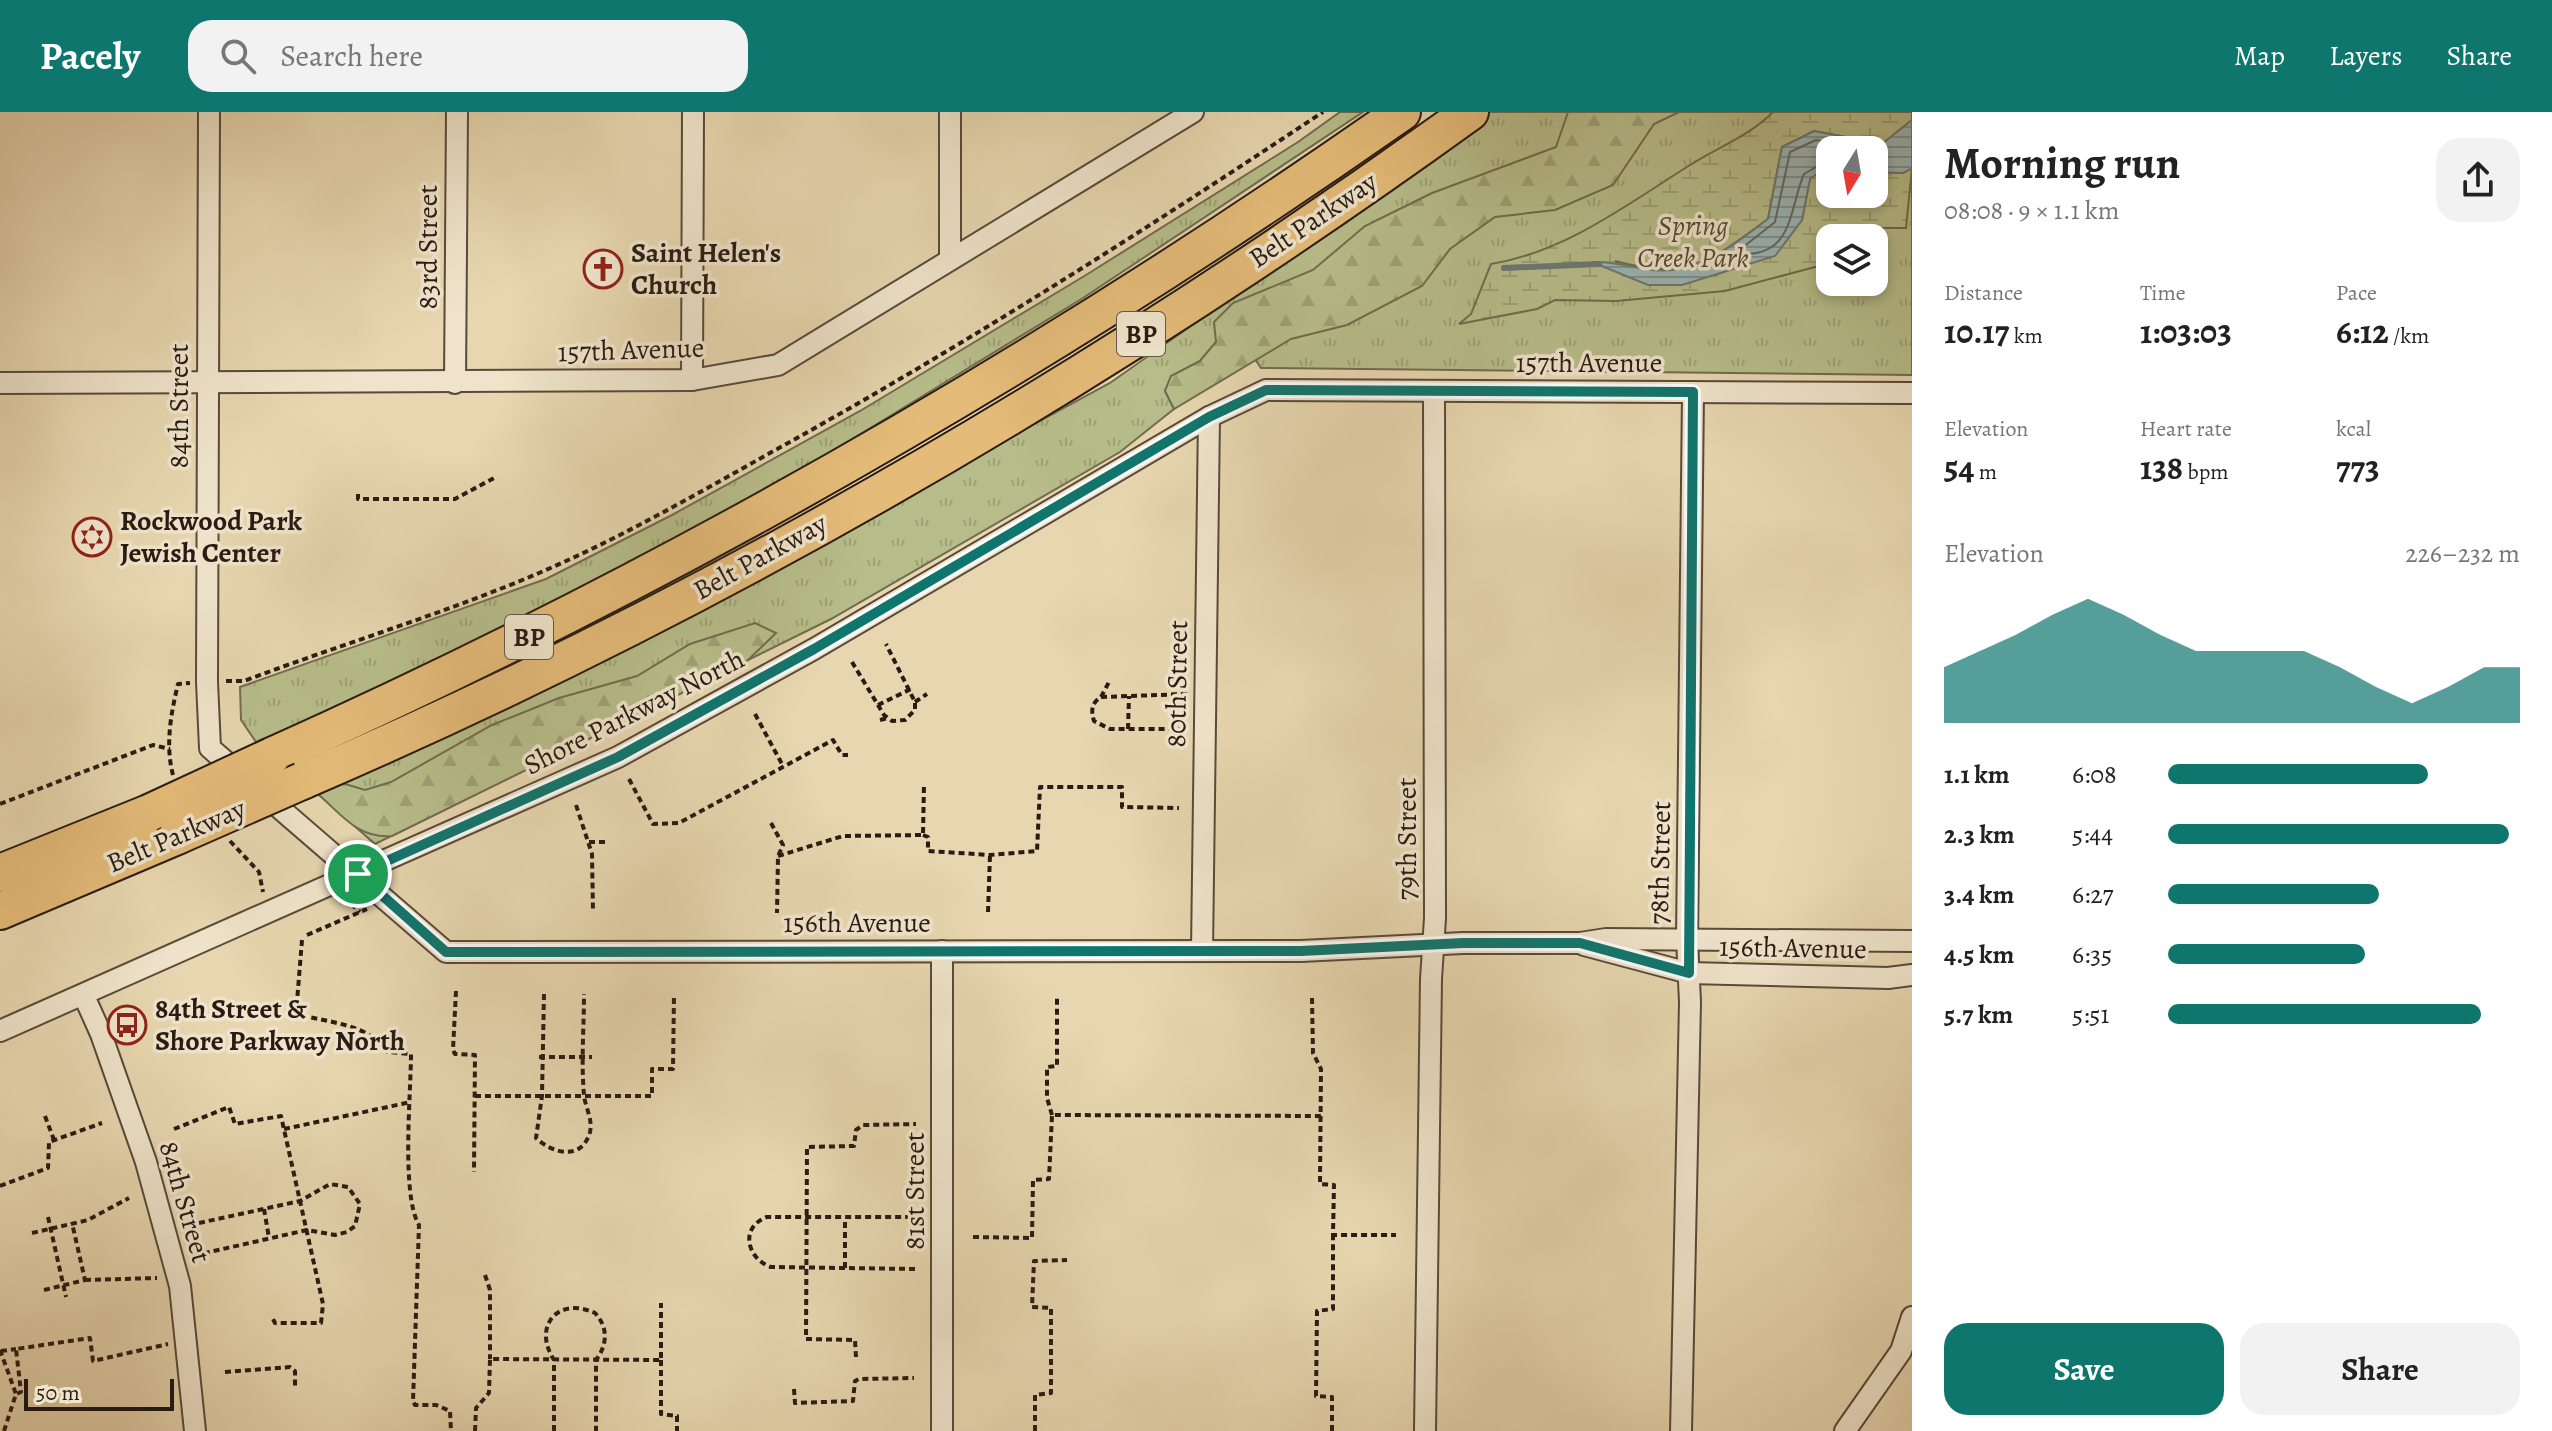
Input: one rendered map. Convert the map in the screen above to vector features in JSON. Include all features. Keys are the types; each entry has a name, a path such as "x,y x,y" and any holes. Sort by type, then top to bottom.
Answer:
{"highway":[{"name":"Belt Parkway","path":"0,873 149,813 428,686 584,609 873,449 1151,281 1402,112"},
{"name":"Belt Parkway","path":"0,911 421,729 617,634 887,488 1158,323 1470,112"}],"street":[{"name":"84th Street","path":"209,112 207,682 210,748"},
{"name":"83rd Street","path":"455,383 457,112"},
{"path":"692,380 693,112"},
{"path":"950,112 950,258"},
{"name":"157th Avenue","path":"0,383 692,380 778,365 1193,112"},
{"name":"157th Avenue","path":"1266,390 1912,393"},
{"name":"Shore Parkway North","path":"0,1031 618,757 814,649 1209,417 1266,390"},
{"name":"79th Street","path":"1425,1431 1433,946 1434,391"},
{"name":"78th Street","path":"1681,1431 1689,973 1693,392"},
{"name":"80th Street","path":"1202,951 1209,417"},
{"name":"156th Avenue","path":"210,748 446,952 1202,951 1580,943 1606,939 1912,941"},
{"name":"156th Avenue","path":"1580,943 1689,973 1888,978 1912,975"},
{"name":"81st Street","path":"942,951 942,1431"},
{"name":"84th Street","path":"84,996 101,1034 146,1162 180,1286 195,1431"},
{"path":"1845,1431 1901,1351 1912,1317"}],"path":[{"path":"207,682 244,681 431,616 540,573 612,539 901,380 1175,210 1323,112"},
{"path":"358,494 358,499 455,499 494,478"},
{"path":"886,644 915,702 915,710 907,718"},
{"path":"852,662 888,718"},
{"path":"1109,682 1090,711 1094,721 1109,736"},
{"path":"878,705 911,689"},
{"path":"915,702 927,694"},
{"path":"1101,697 1205,694"},
{"path":"1128,729 1129,696"},
{"path":"755,714 783,766"},
{"path":"880,720 915,719"},
{"path":"1103,727 1205,729"},
{"path":"629,779 653,824 679,823 833,740 842,755 848,755"},
{"path":"0,804 153,745 170,749"},
{"path":"923,835 924,784"},
{"path":"778,856 843,836 923,835 928,837 928,851 990,855 1037,851 1040,787 1122,787 1122,807 1179,808"},
{"path":"576,805 592,854 593,911"},
{"path":"771,823 783,845 778,856 777,913"},
{"path":"589,842 605,842"},
{"path":"988,912 990,855"},
{"path":"351,904 360,912"},
{"path":"307,935 367,909"},
{"path":"302,940 296,1014 367,1033 379,1040 387,1052 411,1054 412,1214 419,1225 413,1401 415,1405 436,1405 450,1411 451,1431"},
{"path":"456,991 453,1050 455,1054 475,1055 474,1172"},
{"path":"544,994 542,1096 536,1138 556,1152 568,1153 584,1145 591,1129 584,1096 584,994"},
{"path":"475,1096 652,1096 652,1069 673,1069 674,994"},
{"path":"973,1237 1032,1238 1033,1180 1049,1179 1052,1115 1047,1098 1047,1067 1057,1066 1057,998"},
{"path":"1312,998 1313,1053 1321,1069 1320,1184 1334,1185 1333,1309 1317,1311 1316,1396 1332,1397 1332,1431"},
{"path":"541,1057 592,1057"},
{"path":"284,1129 411,1102"},
{"path":"174,1129 229,1107 235,1124 281,1116 323,1304 321,1323 275,1323 272,1317"},
{"path":"1052,1115 1321,1116"},
{"path":"45,1116 54,1140"},
{"path":"0,1186 48,1168 49,1142 102,1123"},
{"path":"856,1357 855,1340 806,1339 807,1147 854,1146 856,1130 863,1125 916,1124"},
{"path":"199,1223 300,1201 320,1187 340,1183 356,1195 360,1204 355,1226 347,1232 335,1235 307,1230 205,1253"},
{"path":"32,1233 88,1220 129,1198"},
{"path":"264,1209 269,1239"},
{"path":"48,1217 66,1297"},
{"path":"845,1217 845,1268"},
{"path":"915,1217 760,1220 749,1238 749,1246 756,1260 771,1267 915,1269"},
{"path":"72,1223 85,1280"},
{"path":"1333,1235 1396,1235"},
{"path":"1035,1431 1035,1395 1051,1393 1051,1308 1032,1307 1034,1261 1067,1260"},
{"path":"475,1431 476,1408 489,1393 490,1290 485,1275"},
{"path":"44,1290 85,1280 157,1278"},
{"path":"661,1303 661,1414 677,1416 677,1431"},
{"path":"554,1431 554,1360 546,1340 550,1321 563,1309 575,1306 595,1313 602,1321 605,1345 596,1360 596,1431"},
{"path":"4,1431 16,1394 0,1350 90,1338 93,1361 170,1344"},
{"path":"16,1349 21,1392 16,1394"},
{"path":"490,1359 661,1360"},
{"path":"225,1372 290,1367 295,1371 295,1386"},
{"path":"794,1389 795,1403 853,1401 855,1381 859,1379 914,1378"}],"green space":[{"path":"1340,112 1363,112 1083,298 792,476 537,615 377,691 256,742 241,720 240,687 546,579 672,515 860,411 1086,275 1298,142"},
{"name":"Spring Creek Park","path":"1470,112 1912,112 1912,375 1261,368 1224,313 1215,322 1217,341 1200,361 1171,377 1165,391 1174,409 1120,452 831,619 375,844 318,794 604,657 1110,383 1219,306"},
{"path":"1568,112 1679,112 1654,124 1613,185 1555,210 1495,217 1450,249 1422,286 1347,325 1291,339 1174,409 1165,391 1171,376 1200,361 1216,342 1214,322 1233,303 1313,270 1365,226 1432,193 1556,147"},
{"path":"1773,112 1912,112 1912,120 1888,139 1888,136 1840,136 1814,131 1782,147 1768,219 1714,256 1698,264 1662,269 1615,261 1648,285 1715,275 1747,263 1802,220 1810,178 1816,174 1816,208 1888,208 1888,172 1903,173 1912,168 1906,228 1888,228 1888,224 1816,224 1816,267 1725,291 1616,301 1555,300 1537,309 1459,324 1471,314 1491,264 1545,249 1595,225"},
{"path":"755,623 776,633 747,661 392,836 360,830 318,794 342,783 365,790 391,782 492,725 559,698 637,676 690,644"}],"water":[{"path":"1912,120 1912,168 1903,173 1888,172 1888,139"},
{"path":"1814,131 1840,136 1816,136 1816,175 1810,179 1802,220 1775,256 1682,285 1648,285 1592,262 1664,271 1681,269 1712,258 1768,219 1782,147"}],"waterway":[{"path":"1504,268 1599,264"}],"place":[{"name":"Saint Helen's Church","path":"603,269"},
{"name":"Rockwood Park Jewish Center","path":"92,537"},
{"name":"84th Street & Shore Parkway North","path":"127,1025"}],"route":[{"path":"1266,390 1693,392 1689,973 1599,951 1580,943 1463,943 1301,951 446,952 358,874 618,757 814,649 1209,417 1266,390"}]}
